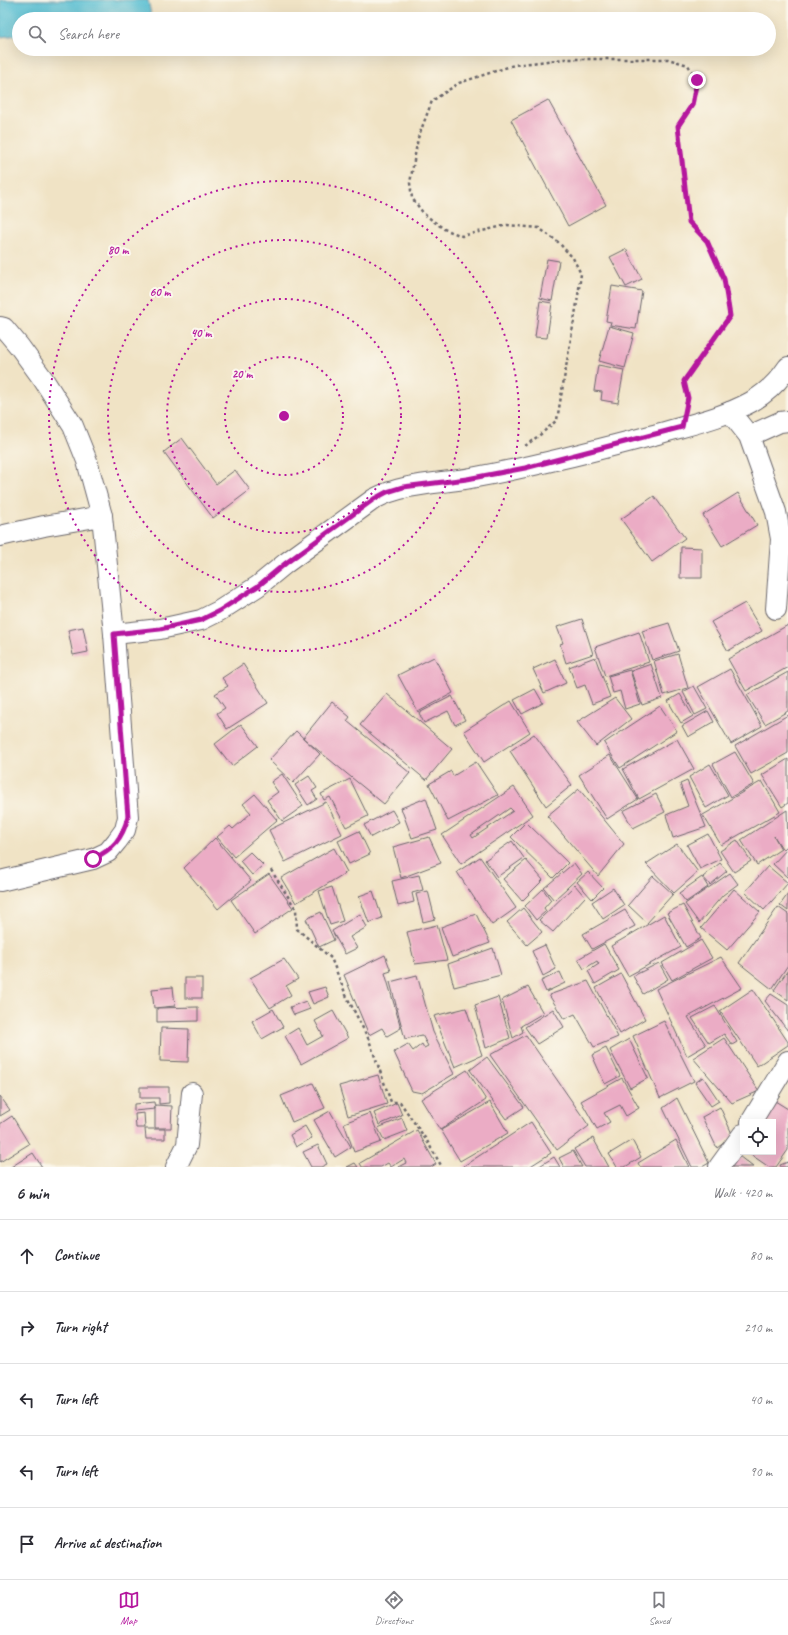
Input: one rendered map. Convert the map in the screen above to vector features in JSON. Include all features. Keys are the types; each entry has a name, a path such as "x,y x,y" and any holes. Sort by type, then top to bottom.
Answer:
{"street":[{"path":"0,327 4,328 19,346 43,379 73,426 87,461 102,516 114,634 128,817 125,830 108,852 93,859 0,881"},
{"path":"114,634 160,629 201,620 225,608 258,586 286,563 374,499 387,492 403,487 467,479 525,468 710,420 752,402 766,393 778,382 788,367"},
{"path":"730,412 749,436 782,513 776,609"},
{"path":"749,436 786,416"},
{"path":"0,536 44,526 102,516"},
{"path":"753,1119 788,1061"},
{"path":"176,1167 187,1145 192,1093"},
{"path":"719,1167 740,1138"}],"path":[{"path":"520,449 542,434 557,420 581,274 573,258 558,242 539,228 507,225 462,236 444,229 424,214 412,198 410,183 418,138 432,102 459,83 514,65 564,59 668,59 688,65 697,80 692,105 678,126 689,222 707,241 724,279 730,316 684,381 688,398 682,427"},
{"path":"271,870 296,909 297,929 331,958 346,995 369,1040 391,1102 400,1102 427,1141 442,1167"}],"water":[{"path":"0,0 148,0 151,12 12,12 12,36 0,37"}],"building":[{"path":"548,100 606,205 568,226 511,120"},
{"path":"626,249 642,279 626,287 610,257"},
{"path":"547,259 559,261 552,301 540,298"},
{"path":"612,286 642,291 636,329 610,325 611,322 606,321"},
{"path":"540,301 552,303 547,338 535,337"},
{"path":"609,326 634,333 625,368 599,361"},
{"path":"598,365 624,370 618,403 601,400 602,392 594,391"},
{"path":"182,438 216,484 235,470 250,490 213,518 164,452"},
{"path":"738,493 757,525 722,546 703,515"},
{"path":"654,496 685,538 652,562 621,519"},
{"path":"681,547 702,548 702,578 680,578"},
{"path":"745,603 762,631 728,651 711,622"},
{"path":"582,619 593,654 566,663 560,644 563,643 557,627"},
{"path":"669,623 679,651 652,660 642,631"},
{"path":"788,625 788,667 746,691 728,659"},
{"path":"83,627 88,652 73,655 68,630"},
{"path":"639,632 649,662 605,676 595,647"},
{"path":"678,654 688,688 664,695 654,661"},
{"path":"434,657 453,693 418,712 398,675"},
{"path":"595,657 610,697 592,704 585,685 577,688 569,667"},
{"path":"555,659 566,683 544,693 533,669"},
{"path":"243,664 268,703 227,729 217,713 225,708 215,694 228,686 222,678"},
{"path":"651,664 662,698 642,705 631,671"},
{"path":"730,669 762,726 731,744 698,687"},
{"path":"630,670 640,704 625,709 620,691 613,693 608,676"},
{"path":"788,672 788,711 765,724 747,695"},
{"path":"694,686 707,709 695,715 683,692"},
{"path":"535,689 543,703 522,714 514,700"},
{"path":"387,694 452,749 426,780 360,725"},
{"path":"680,694 693,716 681,723 668,701"},
{"path":"452,696 465,720 455,725 448,711 424,723 419,713"},
{"path":"615,698 631,719 596,746 577,722"},
{"path":"511,701 530,732 484,762 464,731"},
{"path":"332,702 350,717 347,721 410,773 384,804 303,738"},
{"path":"660,706 677,731 620,768 604,743"},
{"path":"708,711 714,722 688,737 682,726"},
{"path":"788,715 788,753 751,774 735,746"},
{"path":"241,724 258,746 232,766 215,744"},
{"path":"296,731 320,754 293,783 269,760"},
{"path":"534,734 572,785 546,806 510,751"},
{"path":"677,739 694,769 639,799 623,769"},
{"path":"735,752 754,784 731,797 713,764"},
{"path":"610,755 638,799 607,819 579,775"},
{"path":"788,759 788,803 782,807 762,775"},
{"path":"476,762 498,795 448,821 429,784 451,771 453,776"},
{"path":"710,764 728,795 706,808 689,777"},
{"path":"282,774 303,806 282,821 267,800 278,792 271,782"},
{"path":"309,776 317,788 312,791 317,799 308,805 295,785"},
{"path":"350,779 368,816 346,827 330,797 324,800 321,794"},
{"path":"687,781 706,827 673,838 666,815 688,806 680,784"},
{"path":"762,781 780,812 721,845 703,815"},
{"path":"514,787 533,815 461,864 442,835","holes":["510,808 513,811 473,838 471,835"]},
{"path":"579,789 624,844 598,876 547,816"},
{"path":"255,794 277,820 234,857 217,837 230,826 233,829 251,813 243,804"},
{"path":"656,794 665,812 633,828 623,811"},
{"path":"426,798 437,830 412,838 401,808"},
{"path":"326,802 342,834 285,862 269,830"},
{"path":"392,810 399,822 371,837 364,825"},
{"path":"787,810 788,845 783,850 774,836 781,849 757,865 741,840"},
{"path":"526,822 568,863 553,878 511,837"},
{"path":"359,831 370,854 349,864 338,841"},
{"path":"708,834 721,859 700,869 687,845"},
{"path":"429,837 441,863 401,878 393,847"},
{"path":"215,838 251,881 218,909 184,868"},
{"path":"737,840 751,861 734,872 720,851"},
{"path":"512,841 524,858 497,877 485,860"},
{"path":"677,844 698,872 674,893 646,864"},
{"path":"334,848 347,872 296,903 281,878"},
{"path":"788,848 788,878 773,864"},
{"path":"250,852 263,865 252,875 240,861"},
{"path":"480,857 516,908 492,925 457,872"},
{"path":"526,860 543,880 522,901 503,879"},
{"path":"574,863 582,874 554,900 544,888"},
{"path":"720,863 727,871 710,885 703,877"},
{"path":"768,866 788,883 764,910 745,892"},
{"path":"588,872 603,888 592,899 577,882"},
{"path":"730,873 738,884 723,895 699,923 685,904"},
{"path":"269,874 293,908 255,934 231,900"},
{"path":"419,875 423,890 412,893 414,902 398,906 392,881"},
{"path":"653,876 673,894 647,923 628,905"},
{"path":"702,877 708,887 686,902 679,893"},
{"path":"575,885 585,897 553,932 539,920"},
{"path":"332,887 343,921 330,925 319,891"},
{"path":"613,888 624,905 603,919 592,902"},
{"path":"543,889 551,900 544,908 546,911 536,920 525,906"},
{"path":"734,889 760,912 727,950 701,928"},
{"path":"373,891 382,918 369,923 359,896"},
{"path":"428,891 435,919 423,922 416,894"},
{"path":"788,894 788,911 780,905"},
{"path":"683,905 701,938 686,947 667,913"},
{"path":"778,907 788,914 788,965 772,989 739,963"},
{"path":"523,908 542,932 527,945 507,922"},
{"path":"625,910 635,926 592,949 583,934"},
{"path":"321,912 334,940 319,947 306,919"},
{"path":"360,914 367,927 350,937 357,948 345,954 332,931"},
{"path":"476,914 490,943 452,957 441,927"},
{"path":"664,915 681,947 628,976 611,946"},
{"path":"437,925 447,960 415,964 407,932"},
{"path":"701,940 712,958 672,980 662,963"},
{"path":"604,944 619,970 595,984 588,971 599,964 597,961 584,969 578,959"},
{"path":"545,945 556,969 543,976 532,951"},
{"path":"493,948 501,975 454,987 448,964"},
{"path":"385,955 391,971 385,973 401,1028 387,1036 382,1028 369,1035 344,975"},
{"path":"721,957 742,988 688,1017 706,1045 687,1056 656,989"},
{"path":"284,959 298,979 286,986 291,995 270,1008 250,978"},
{"path":"659,963 668,979 643,994 633,976"},
{"path":"788,970 788,1000 774,990"},
{"path":"560,972 565,983 546,992 541,981"},
{"path":"621,974 645,1019 620,1034 596,988"},
{"path":"417,975 433,1032 454,1074 422,1093 412,1091 394,1052 408,1044 413,1051 422,1044 424,1048 428,1046 422,1035 405,1039 390,982"},
{"path":"185,978 202,978 202,998 185,998"},
{"path":"588,981 618,1037 594,1047 575,1014 564,1019 549,995"},
{"path":"173,987 175,1006 154,1008 152,989"},
{"path":"325,987 329,997 313,1004 308,992"},
{"path":"528,987 543,1013 521,1026 523,1032 513,1038 502,1000"},
{"path":"753,989 788,1042 788,1045 757,1066 720,1011"},
{"path":"771,994 788,1005 788,1031 765,1001"},
{"path":"498,997 510,1038 486,1048 475,1005"},
{"path":"306,1001 310,1009 294,1015 290,1007"},
{"path":"715,1006 737,1042 732,1045 724,1034 709,1043 692,1018"},
{"path":"198,1007 198,1021 157,1022 157,1008"},
{"path":"466,1008 482,1055 455,1067 434,1016"},
{"path":"273,1009 283,1027 262,1039 252,1021"},
{"path":"553,1009 564,1027 537,1044 525,1027"},
{"path":"333,1011 348,1038 301,1064 285,1036 298,1028 307,1045 323,1036 315,1021"},
{"path":"664,1021 694,1081 660,1098 633,1036"},
{"path":"161,1028 189,1029 188,1062 160,1061"},
{"path":"526,1035 589,1126 557,1150 490,1055"},
{"path":"724,1038 759,1091 732,1103 693,1058"},
{"path":"629,1039 648,1078 630,1088 610,1050"},
{"path":"606,1048 620,1076 605,1084 592,1055"},
{"path":"487,1057 524,1107 506,1119 470,1070"},
{"path":"467,1070 486,1100 440,1130 421,1099"},
{"path":"378,1075 387,1104 348,1116 339,1086"},
{"path":"703,1077 719,1101 711,1106 695,1083"},
{"path":"622,1078 639,1108 626,1116 620,1105 604,1113 610,1122 597,1129 581,1101"},
{"path":"313,1083 325,1108 292,1122 281,1096"},
{"path":"140,1087 169,1087 169,1103 159,1104 159,1098 140,1098"},
{"path":"0,1096 10,1110 0,1116"},
{"path":"677,1098 709,1163 702,1167 692,1167 663,1108"},
{"path":"775,1101 788,1109 788,1150 776,1167 769,1167 751,1155 776,1155 776,1119 763,1119"},
{"path":"154,1102 155,1109 134,1111 134,1104"},
{"path":"490,1102 508,1133 460,1161 441,1130"},
{"path":"397,1103 402,1115 379,1125 374,1113"},
{"path":"155,1105 172,1106 171,1128 155,1128"},
{"path":"720,1107 733,1136 717,1148 702,1117"},
{"path":"330,1111 351,1147 335,1157 314,1120"},
{"path":"144,1113 145,1128 136,1128 135,1114"},
{"path":"370,1113 381,1142 354,1152 344,1123"},
{"path":"12,1116 29,1144 0,1162 0,1124"},
{"path":"402,1118 407,1131 384,1140 378,1128"},
{"path":"531,1122 551,1153 529,1167 462,1167"},
{"path":"305,1126 312,1138 296,1147 290,1135"},
{"path":"145,1129 165,1129 165,1139 146,1139"},
{"path":"417,1130 436,1164 431,1167 398,1167 406,1163 404,1159 391,1167 388,1163 381,1167 362,1167 360,1163"},
{"path":"593,1138 609,1167 585,1167 574,1149"},
{"path":"632,1140 641,1157 625,1167 617,1167 609,1154"},
{"path":"676,1140 689,1167 640,1167 638,1163"},
{"path":"318,1145 327,1164 321,1167 311,1167 303,1152"},
{"path":"573,1151 582,1167 564,1167 559,1158"},
{"path":"33,1153 42,1167 11,1167"},
{"path":"739,1156 753,1167 730,1167"},
{"path":"554,1157 560,1167 538,1167"},
{"path":"788,1162 788,1167 781,1167 780,1165"},
{"path":"355,1163 358,1167 347,1167"}],"route":[{"path":"93,859 108,852 125,830 128,817 114,634 160,629 201,620 231,605 374,499 387,492 403,487 467,479 525,468 682,427 688,398 684,381 730,316 724,279 707,241 689,222 678,126 692,105 697,80"}]}
